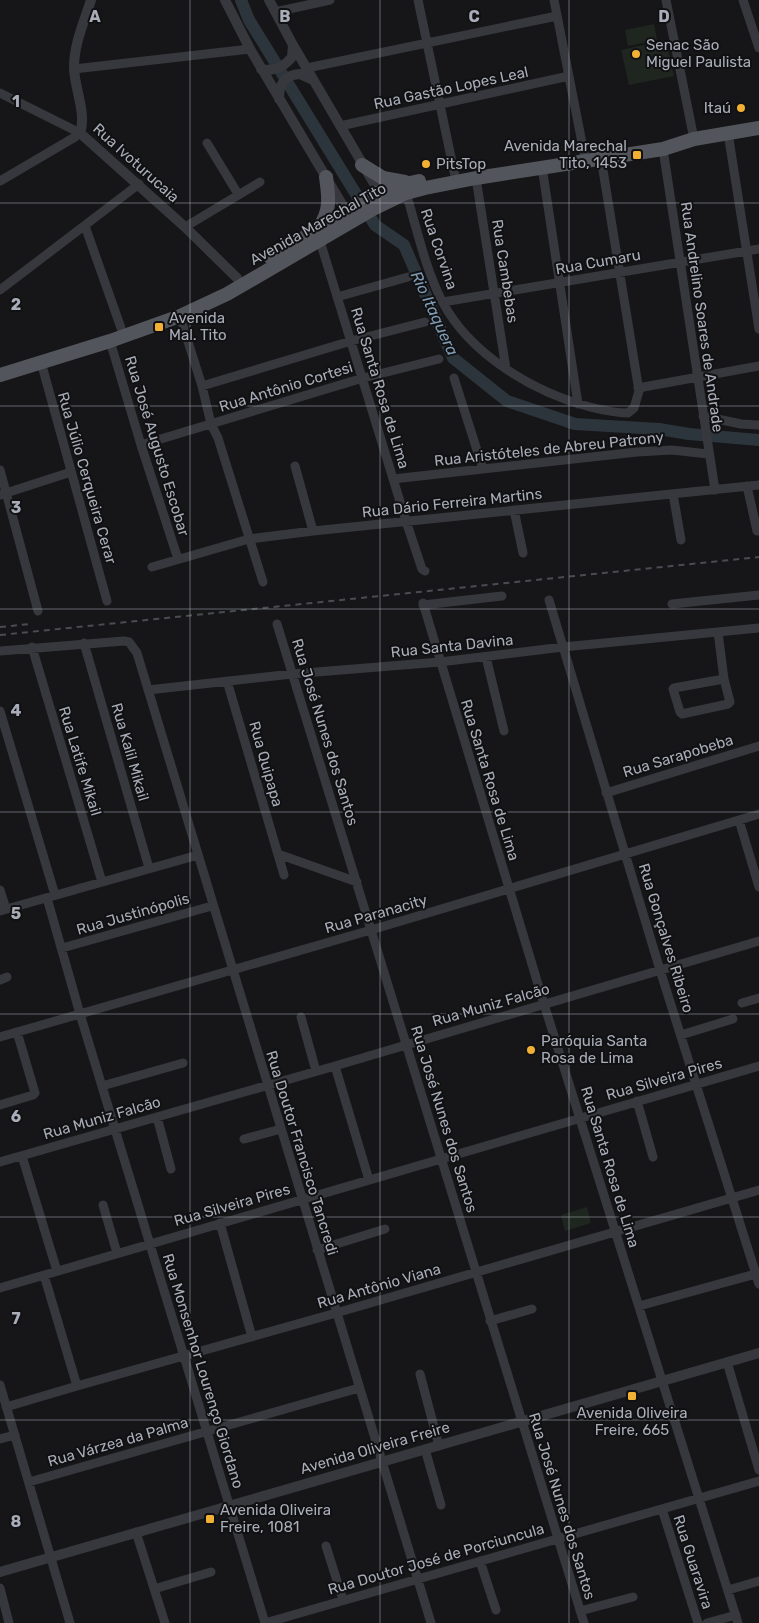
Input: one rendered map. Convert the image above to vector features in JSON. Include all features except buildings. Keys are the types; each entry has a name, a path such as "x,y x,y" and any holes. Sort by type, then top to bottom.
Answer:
{"main road":[{"name":"Avenida Marechal Tito","path":"455,178 476,178 663,148 668,143 759,128"},
{"name":"Avenida Marechal Tito","path":"0,375 110,341 180,316 227,294 377,200 407,188 584,153 661,140 694,139"},
{"path":"563,164 574,161 584,153"},
{"path":"362,165 383,178 407,188"},
{"path":"318,236 328,207 326,177"},
{"name":"Avenida Marechal Tito","path":"0,367 179,307 318,236"}],"street":[{"path":"0,181 75,137 80,132 82,121 74,69 78,41 91,0"},
{"path":"225,0 279,100 326,177 353,214"},
{"path":"270,0 293,45 362,165 377,200"},
{"path":"275,12 330,0"},
{"path":"418,0 455,178"},
{"path":"554,0 584,153"},
{"path":"666,0 694,139"},
{"path":"743,0 759,48"},
{"path":"307,68 557,16"},
{"path":"261,69 274,70 289,61 292,57 293,45"},
{"path":"74,69 250,49"},
{"path":"279,100 282,82 289,76 304,74 316,82"},
{"name":"Rua Gastão Lopes Leal","path":"340,126 568,76"},
{"name":"Rua Ivoturucaia","path":"0,93 80,132 185,227 237,278"},
{"path":"728,133 759,328"},
{"path":"207,143 238,194"},
{"name":"Rua Andrelino Soares de Andrade","path":"663,148 714,490"},
{"path":"601,158 638,388 759,366"},
{"path":"542,167 578,404"},
{"name":"Rua Cambebas","path":"476,178 506,369"},
{"path":"185,227 260,182"},
{"path":"0,290 138,184"},
{"name":"Rua Corvina","path":"407,188 429,266 442,302 470,338 518,377 578,404 628,413 634,408 638,396 638,388"},
{"path":"85,226 121,328"},
{"name":"Rua Santa Rosa de Lima","path":"318,236 406,521 422,568 425,571"},
{"name":"Rua Cumaru","path":"442,302 759,249"},
{"path":"336,297 408,277"},
{"path":"180,316 202,386 211,424 218,438 263,582"},
{"path":"202,386 351,341 425,322"},
{"name":"Rua José Augusto Escobar","path":"110,341 178,559"},
{"name":"Rua Antônio Cortesi","path":"141,445 363,378 439,359"},
{"name":"Rua Júlio Cerqueira Cerar","path":"41,362 107,601"},
{"path":"454,378 483,469"},
{"path":"704,420 759,425"},
{"name":"Rua Aristóteles de Abreu Patrony","path":"393,479 644,451 708,451"},
{"path":"295,466 313,531"},
{"path":"0,470 3,494 38,612"},
{"path":"3,494 71,472"},
{"name":"Rua Dário Ferreira Martins","path":"152,567 249,538 759,485"},
{"path":"747,486 757,532"},
{"path":"673,494 681,540"},
{"path":"514,510 523,553"},
{"path":"672,604 759,595"},
{"name":"Rua Santa Rosa de Lima","path":"502,596 423,604 508,889 737,1619"},
{"name":"Rua Gonçalves Ribeiro","path":"549,600 660,970 759,1284"},
{"name":"Rua José Nunes dos Santos","path":"276,624 584,1623"},
{"name":"Rua Santa Davina","path":"148,690 292,674 440,662 759,628"},
{"path":"718,632 724,679 730,700 728,704 682,714 680,712 673,689 675,687 724,679"},
{"name":"Rua Doutor Francisco Tancredi","path":"84,643 129,642 137,653 358,1388 431,1623"},
{"path":"0,651 84,643"},
{"name":"Rua Kalil Mikail","path":"84,643 149,868"},
{"name":"Rua Latife Mikail","path":"32,647 102,882"},
{"path":"486,657 504,731"},
{"name":"Rua Quipapa","path":"227,681 284,875"},
{"name":"Rua Monsenhor Lourenço Giordano","path":"0,711 51,896 62,948 80,1014 265,1623"},
{"name":"Rua Sarapobeba","path":"606,793 759,746"},
{"name":"Rua Paranacity","path":"0,1037 371,930 759,814"},
{"path":"739,820 759,887"},
{"path":"278,854 357,882"},
{"path":"0,890 3,910 198,855"},
{"name":"Rua Justinópolis","path":"62,948 212,906"},
{"name":"Rua Muniz Falcão","path":"0,1162 759,941"},
{"path":"742,1003 759,998"},
{"path":"301,1017 316,1071"},
{"path":"681,1035 733,1019"},
{"path":"0,1105 35,1093 17,1032"},
{"path":"102,1086 184,1063"},
{"path":"335,1066 369,1180"},
{"name":"Rua Silveira Pires","path":"0,1288 759,1066"},
{"path":"637,1101 653,1157"},
{"path":"157,1117 172,1169"},
{"path":"244,1139 281,1128"},
{"path":"22,1156 57,1271"},
{"name":"Rua Antônio Viana","path":"6,1407 759,1190"},
{"path":"103,1206 117,1253"},
{"path":"220,1223 252,1336"},
{"path":"317,1250 385,1229"},
{"path":"639,1306 757,1274"},
{"path":"44,1275 76,1386"},
{"path":"490,1321 532,1309"},
{"name":"Avenida Oliveira Freire","path":"0,1572 759,1353"},
{"path":"728,1362 759,1470"},
{"path":"420,1374 440,1446"},
{"path":"0,1385 70,1623"},
{"name":"Rua Várzea da Palma","path":"29,1482 358,1388"},
{"path":"0,1439 15,1435"},
{"path":"425,1449 441,1504"},
{"name":"Rua Doutor José de Porciuncula","path":"265,1623 759,1481"},
{"name":"Rua Guaravira","path":"662,1509 698,1623"},
{"path":"136,1532 165,1623"},
{"path":"326,1546 343,1600"},
{"path":"480,1561 496,1610"},
{"path":"154,1589 211,1572"},
{"path":"728,1590 759,1581"},
{"path":"0,1588 9,1623"},
{"path":"580,1611 633,1597"},
{"path":"707,1623 737,1619"}],"shaded area":[{"path":"654,24 657,40 628,46 625,30"},
{"path":"666,40 674,76 629,85 621,50"},
{"path":"587,1207 591,1223 565,1231 561,1215"}],"waterway":[{"name":"Rio Itaquera","path":"241,0 249,20 375,225 404,245 453,358 507,401 575,424 659,429 689,434 759,440"}],"railway":[{"path":"0,635 759,557"},
{"path":"0,627 30,624"}],"place":[{"name":"Senac São Miguel Paulista","path":"636,54"},
{"name":"Itaú","path":"741,108"},
{"name":"Avenida Marechal Tito, 1453","path":"637,155"},
{"name":"PitsTop","path":"426,164"},
{"name":"Avenida Mal. Tito","path":"159,327"},
{"name":"Paróquia Santa Rosa de Lima","path":"531,1050"},
{"name":"Avenida Oliveira Freire, 665","path":"632,1396"},
{"name":"Avenida Oliveira Freire, 1081","path":"210,1519"}]}
